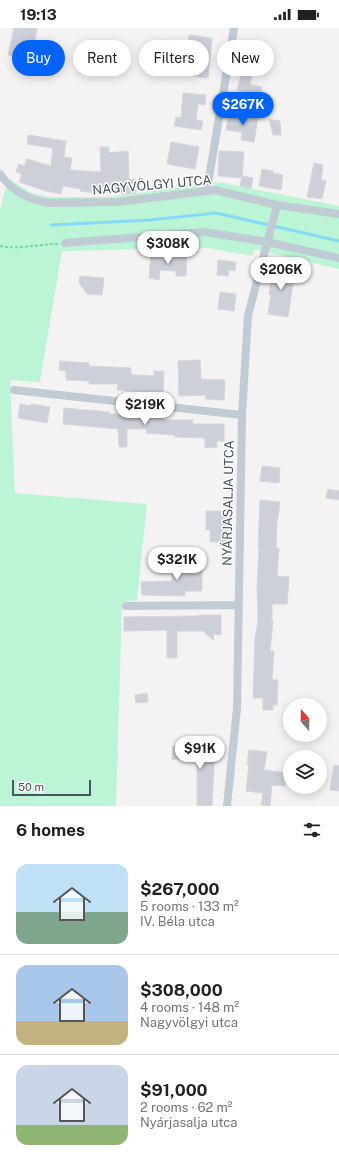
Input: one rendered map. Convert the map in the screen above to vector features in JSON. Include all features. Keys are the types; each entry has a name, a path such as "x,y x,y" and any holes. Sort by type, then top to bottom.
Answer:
{"street":[{"path":"207,190 234,28"},
{"name":"NAGYVÖLGYI UTCA","path":"0,174 12,188 40,202 58,204 118,202 215,190 277,205 339,214"},
{"name":"NYÁRJASALJA UTCA","path":"227,806 237,708 242,415 248,316 277,205"},
{"path":"65,243 205,232 267,242 339,258"},
{"path":"14,390 242,415"},
{"path":"126,606 238,605"}],"path":[{"path":"0,246 19,248 41,244 65,243"}],"green space":[{"path":"8,178 31,193 50,197 109,197 219,182 339,206 339,269 254,249 252,256 208,248 62,251 40,382 10,380 15,493 147,504 137,600 122,602 116,806 0,806 0,210"}],"building":[{"path":"14,28 37,28 35,40 12,40 12,56 8,55"},
{"path":"189,35 212,38 209,68 209,40 189,40"},
{"path":"191,76 208,76 208,78"},
{"path":"241,76 252,76 250,84 262,87 260,96 237,90"},
{"path":"183,93 206,95 205,105 198,104 196,120 203,121 201,130 174,126 176,117 181,118"},
{"path":"229,112 258,117 254,142 241,140 242,132 226,130"},
{"path":"269,119 280,121 281,135 273,135"},
{"path":"28,135 66,141 64,157 72,158 70,170 101,172 100,147 109,147 109,153 128,151 129,180 135,179 136,193 121,194 120,191 95,193 80,191 81,189 63,186 61,194 46,191 19,182 22,174 16,172 19,164 24,166 27,159 51,166 53,148 27,144"},
{"path":"171,142 199,147 195,169 167,164"},
{"path":"219,151 244,152 242,178 218,176"},
{"path":"314,163 323,165 321,180 326,181 322,199 307,197"},
{"path":"262,169 283,175 281,190 259,186"},
{"path":"242,176 253,178 251,189 240,186"},
{"path":"177,253 187,254 186,276 176,276 176,271 160,270 159,280 149,278 151,254 177,257"},
{"path":"218,260 236,262 235,271 229,270 228,276 217,275"},
{"path":"274,264 291,268 290,276 294,276 288,317 268,314 271,295 269,294"},
{"path":"80,276 104,278 102,295 87,294 79,283"},
{"path":"220,292 236,294 234,311 218,309"},
{"path":"200,360 201,379 225,380 224,400 205,399 206,395 179,396 178,361"},
{"path":"60,361 89,363 89,366 131,368 131,374 136,375 154,376 154,371 164,371 163,393 117,390 118,384 89,384 89,381 66,380 66,371 59,370"},
{"path":"20,404 50,407 47,423 18,418"},
{"path":"64,408 109,412 109,414 137,414 137,417 164,418 164,420 193,420 192,424 224,424 224,441 217,441 217,447 205,448 205,438 175,437 175,435 146,433 147,429 127,429 127,447 119,447 118,429 63,424"},
{"path":"262,466 280,468 279,483 260,481"},
{"path":"328,489 339,491 339,500 326,498"},
{"path":"260,500 280,502 277,519 276,548 279,548 277,576 289,577 287,604 272,604 273,621 270,651 274,651 272,680 278,680 277,705 273,705 273,710 263,710 263,698 253,698 255,639 258,620 257,588"},
{"path":"206,511 228,511 227,542 210,542 210,530 206,530"},
{"path":"172,562 194,562 194,566 202,567 202,591 185,591 185,596 142,595 141,582 172,581"},
{"path":"221,615 221,635 213,634 214,641 203,631 177,631 177,658 167,658 167,630 124,631 124,617"},
{"path":"147,693 148,702 136,703 135,695"},
{"path":"173,746 215,748 212,806 197,806 197,761 172,759"},
{"path":"249,750 267,752 264,770 283,772 283,786 272,785 270,806 261,806 263,793 246,791 249,765 247,765"},
{"path":"334,765 339,766 339,791 330,790"}],"waterway":[{"path":"51,225 150,220 216,213 339,241"}]}
